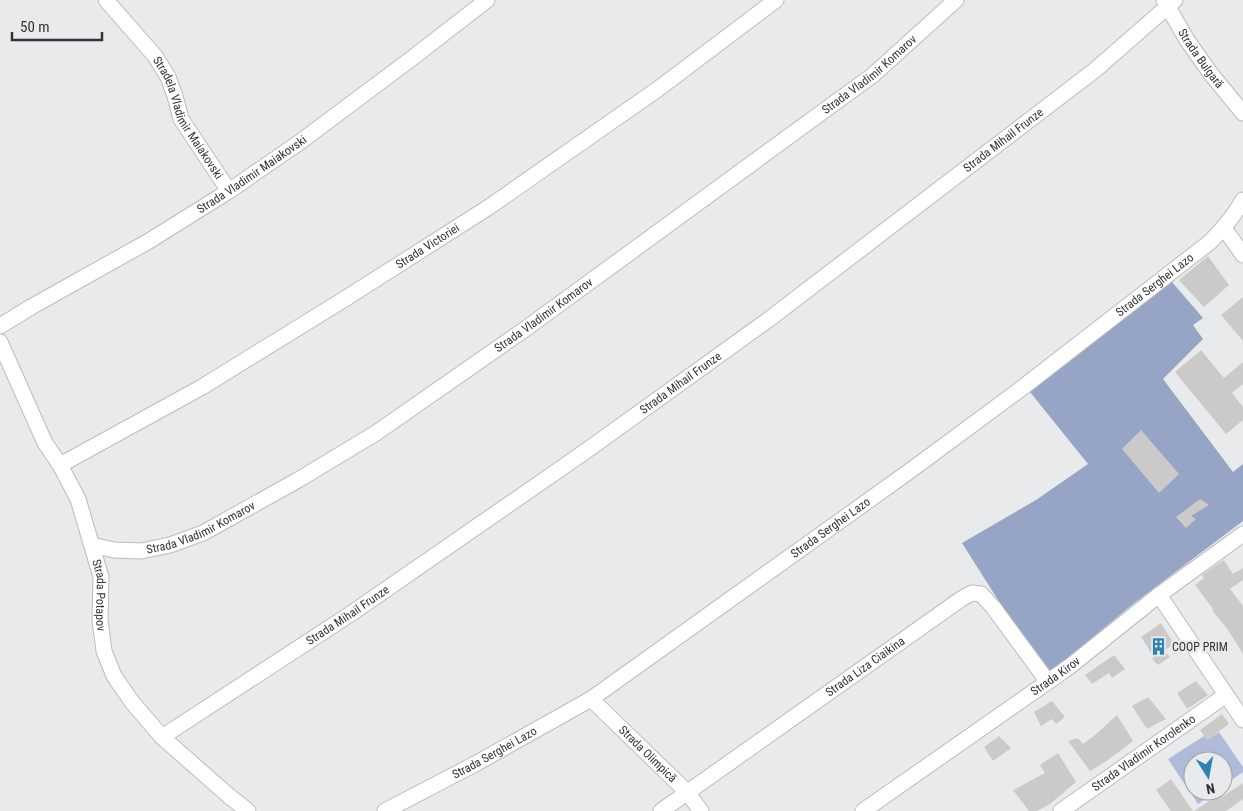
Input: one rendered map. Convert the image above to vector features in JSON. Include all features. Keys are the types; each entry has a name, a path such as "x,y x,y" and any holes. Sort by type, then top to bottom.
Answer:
{"street":[{"name":"Stradela Vladimir Maiakovski","path":"106,0 155,56 168,77 181,119 230,191"},
{"name":"Strada Vladimir Maiakovski","path":"0,326 149,241 230,191 300,142 487,0"},
{"name":"Strada Victoriei","path":"60,465 202,387 489,207 658,89 776,0"},
{"name":"Strada Vladimir Komarov","path":"92,545 114,550 141,551 170,545 203,533 298,480 376,433 528,327 872,75 956,0"},
{"name":"Strada Bulgară","path":"1169,2 1192,47 1243,113"},
{"name":"Strada Mihail Frunze","path":"162,737 352,613 594,445 768,320 1095,70 1169,2"},
{"name":"Strada Serghei Lazo","path":"385,811 475,764 591,699 899,479 1018,391 1210,242 1224,228 1243,200"},
{"path":"1224,228 1243,255"},
{"name":"Strada Potapov","path":"0,342 45,443 60,465 78,500 101,577 100,620 104,651 114,676 132,702 162,737 248,811"},
{"name":"Strada Kirov","path":"863,811 1069,667 1159,595 1243,534"},
{"name":"Strada Liza Ciaikina","path":"661,811 972,593 981,594 994,607 1048,682"},
{"path":"1159,595 1243,720"},
{"name":"Strada Vladimir Korolenko","path":"1061,811 1226,695"},
{"name":"Strada Olimpică","path":"591,699 686,792 701,811"}],"shaded area":[{"path":"1172,282 1203,318 1193,325 1203,339 1163,379 1233,472 1243,464 1243,521 1133,604 1051,672 1005,611 962,543 1036,500 1088,464 1030,392"},
{"path":"1219,732 1232,751 1183,751 1183,782 1168,759 1204,736 1207,740"},
{"path":"1233,752 1243,767 1243,772 1233,779"}],"building":[{"path":"1208,256 1229,285 1204,307 1179,280"},
{"path":"1243,297 1243,341 1221,315"},
{"path":"1201,350 1224,378 1243,362 1243,384 1232,393 1243,407 1243,420 1226,434 1175,372"},
{"path":"1141,430 1179,474 1159,493 1122,449"},
{"path":"1200,499 1209,505 1191,516 1196,519 1186,528 1176,517"},
{"path":"1224,560 1233,574 1243,568 1243,580 1230,589 1243,606 1243,654 1195,585 1204,578 1202,575"},
{"name":"COOP PRIM","path":"1161,623 1174,644 1164,651 1170,657 1158,665 1152,659 1154,657 1141,637"},
{"path":"1114,655 1125,669 1112,678 1109,673 1092,684 1085,675"},
{"path":"1196,681 1208,695 1187,709 1177,693"},
{"path":"1148,697 1166,719 1147,729 1132,706"},
{"path":"1052,701 1065,717 1056,724 1052,719 1041,726 1034,712"},
{"path":"1222,714 1229,724 1207,740 1200,730"},
{"path":"1117,715 1133,741 1090,771 1068,741 1078,738 1083,744"},
{"path":"999,736 1011,748 993,761 984,747"},
{"path":"1058,753 1076,782 1050,804 1037,811 1029,811 1013,790 1045,773 1040,765"},
{"path":"1171,779 1183,796 1183,801 1186,801 1193,811 1171,811 1156,790"},
{"path":"1243,783 1243,799 1226,811 1194,811 1209,801 1233,801 1233,790"}],"place":[{"name":"COOP PRIM","path":"1158,647"}]}
